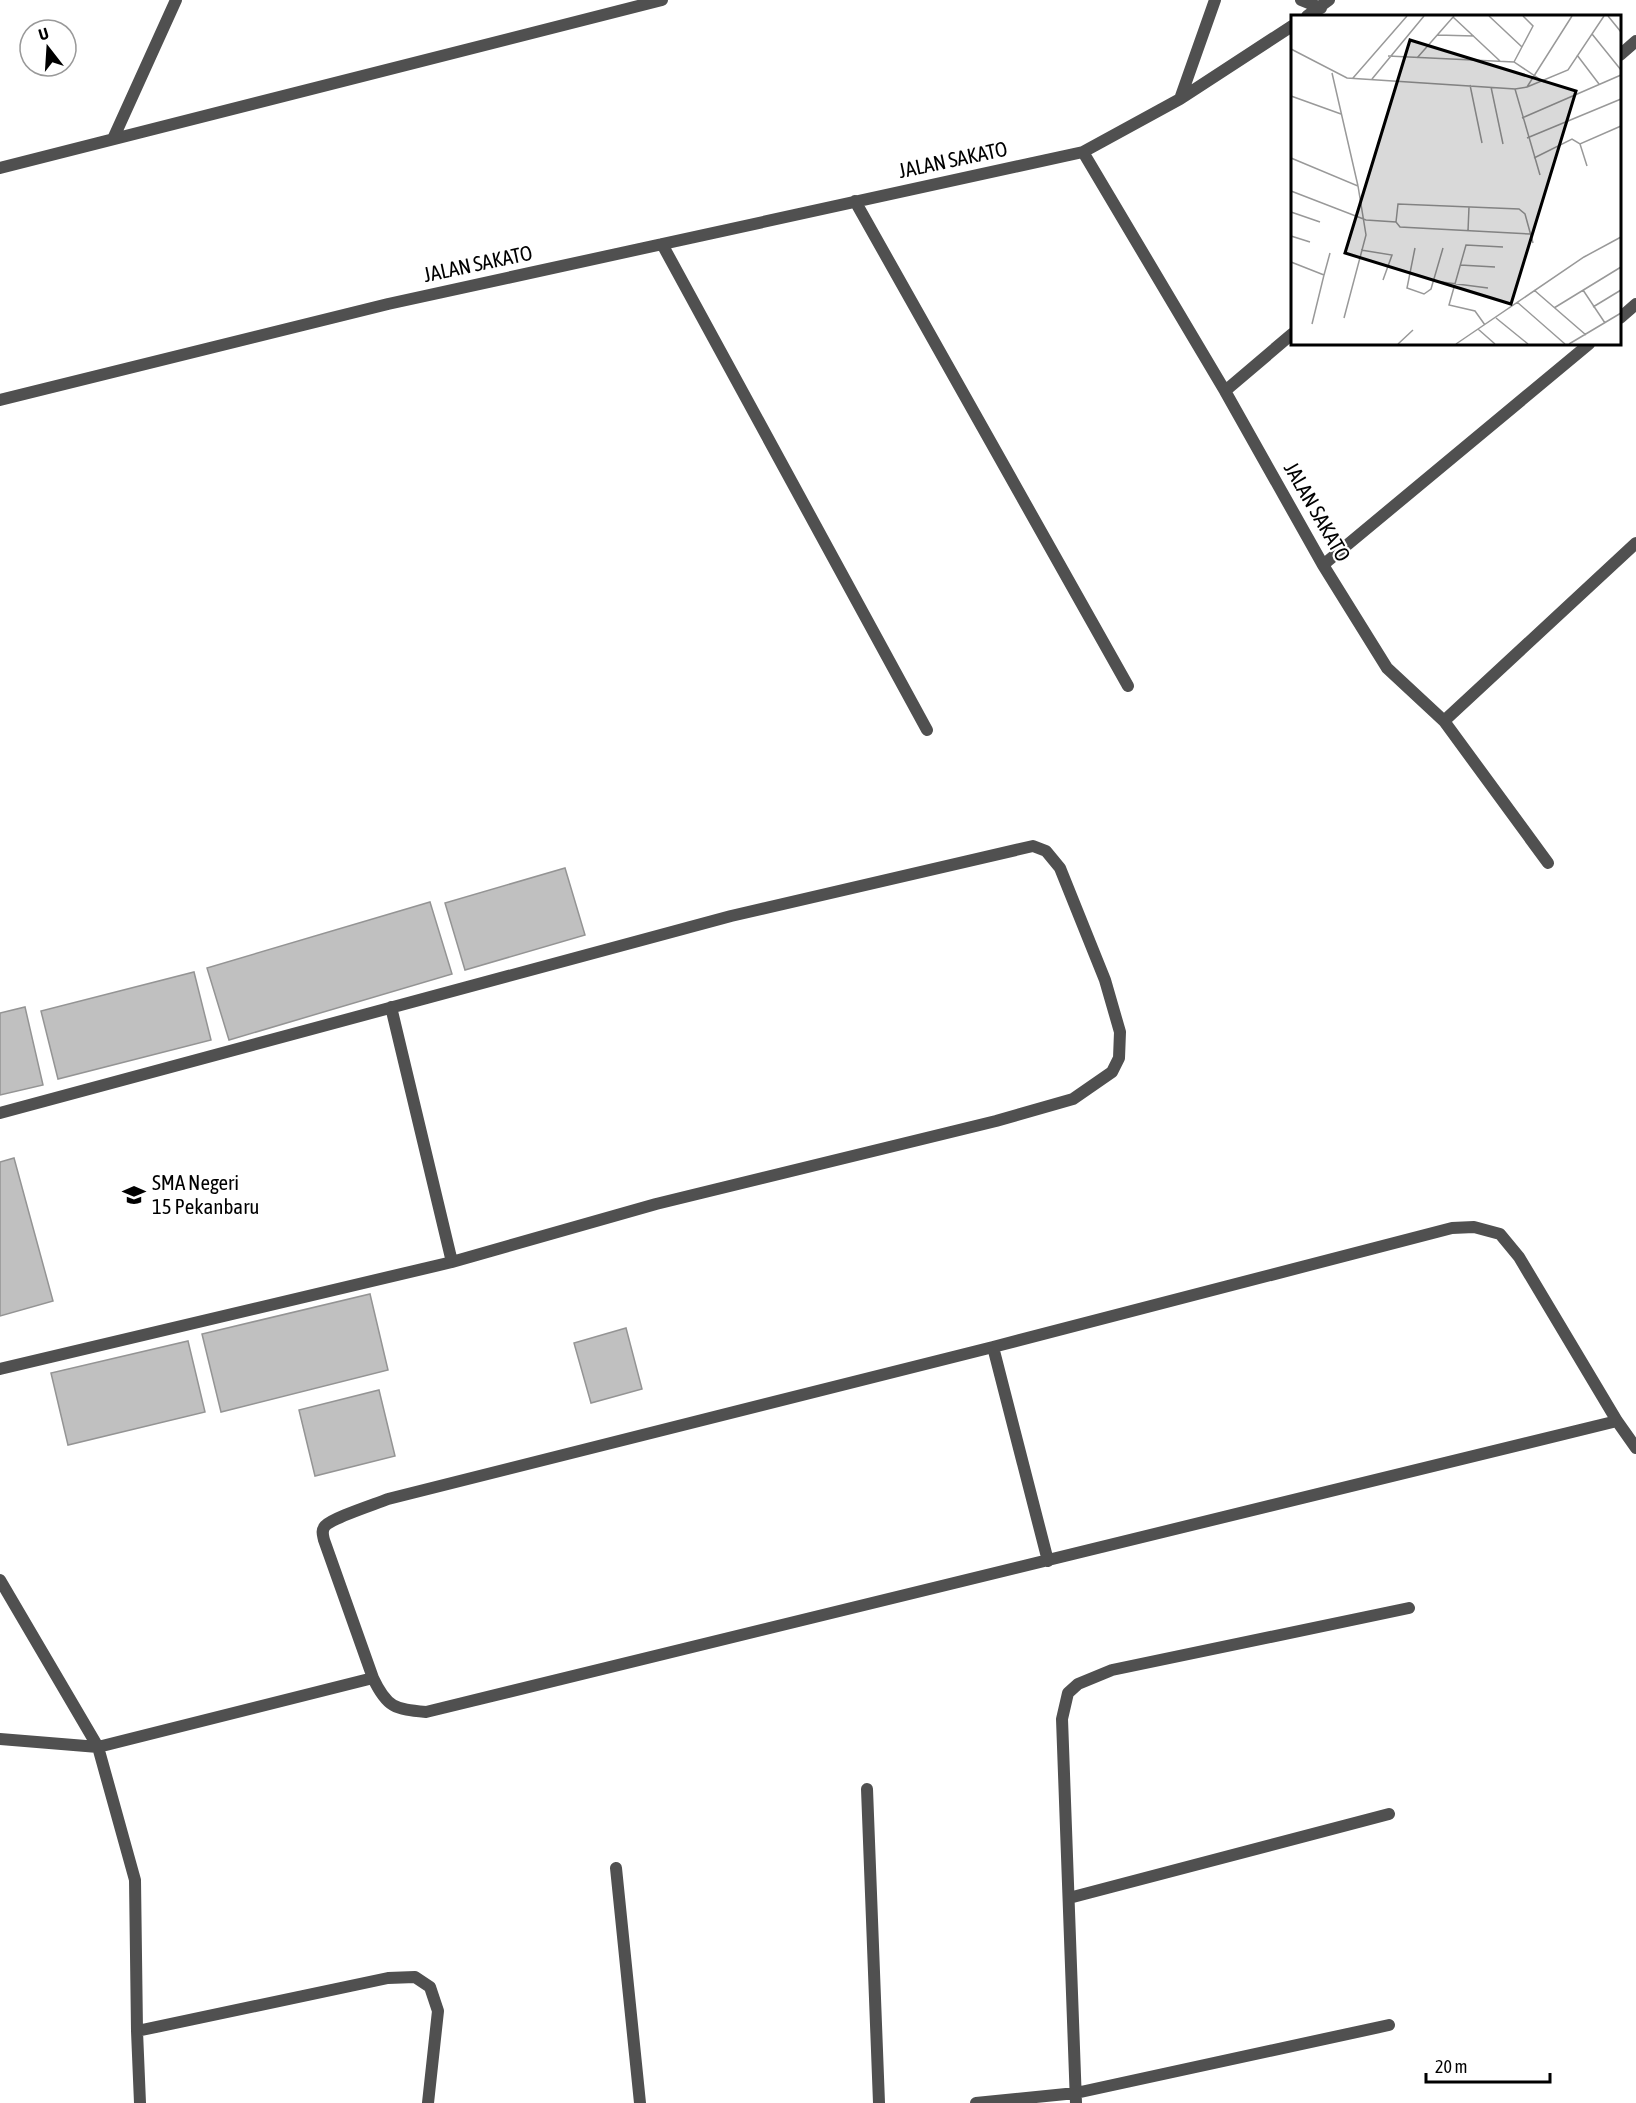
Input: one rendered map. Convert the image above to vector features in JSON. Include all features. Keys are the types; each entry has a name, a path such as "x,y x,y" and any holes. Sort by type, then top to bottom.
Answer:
{"street":[{"path":"113,139 176,0"},
{"path":"0,168 662,0"},
{"path":"1180,99 1215,0"},
{"path":"1301,0 1325,4"},
{"path":"1308,15 1325,4"},
{"path":"1083,152 1180,99 1291,27"},
{"path":"1621,54 1636,40"},
{"name":"JALAN SAKATO","path":"0,400 388,304 1083,152 1225,391 1323,564 1387,668 1444,721 1548,863"},
{"path":"855,201 1128,686"},
{"path":"662,244 927,730"},
{"path":"1621,317 1636,304"},
{"path":"1225,391 1291,336"},
{"path":"1323,564 1588,345"},
{"path":"1444,721 1636,543"},
{"path":"0,1113 731,916 1033,846 1046,851 1060,868 1105,980 1120,1032 1119,1058 1112,1072 1073,1099 996,1121 656,1204 452,1262 0,1369"},
{"path":"391,1007 452,1262"},
{"path":"1617,1421 426,1712 404,1710 389,1704 373,1678 324,1540 323,1530 327,1524 388,1499 993,1347 1452,1228 1474,1227 1500,1234 1519,1257 1617,1421 1636,1448"},
{"path":"993,1347 1048,1561"},
{"path":"0,1580 98,1747 135,1880 140,2103"},
{"path":"1076,2098 1062,1719 1068,1693 1078,1684 1113,1670 1409,1608"},
{"path":"0,1739 98,1747 373,1678"},
{"path":"867,1789 879,2103"},
{"path":"1069,1898 1389,1814"},
{"path":"616,1868 640,2103"},
{"path":"137,2031 388,1978 415,1977 430,1987 438,2011 428,2103"},
{"path":"976,2103 1076,2098 1389,2025"}],"building":[{"path":"565,868 585,935 465,970 445,903"},
{"path":"430,902 452,974 229,1040 207,968"},
{"path":"194,972 211,1040 58,1079 41,1011"},
{"path":"25,1007 43,1085 0,1095 0,1013"},
{"path":"14,1158 53,1301 0,1316 0,1162"},
{"path":"370,1294 388,1370 221,1412 202,1334"},
{"path":"626,1328 642,1389 591,1403 574,1343"},
{"path":"188,1341 205,1412 68,1445 51,1373"},
{"path":"379,1390 395,1456 315,1476 299,1410"}],"place":[{"name":"SMA Negeri 15 Pekanbaru","path":"134,1195"}]}
